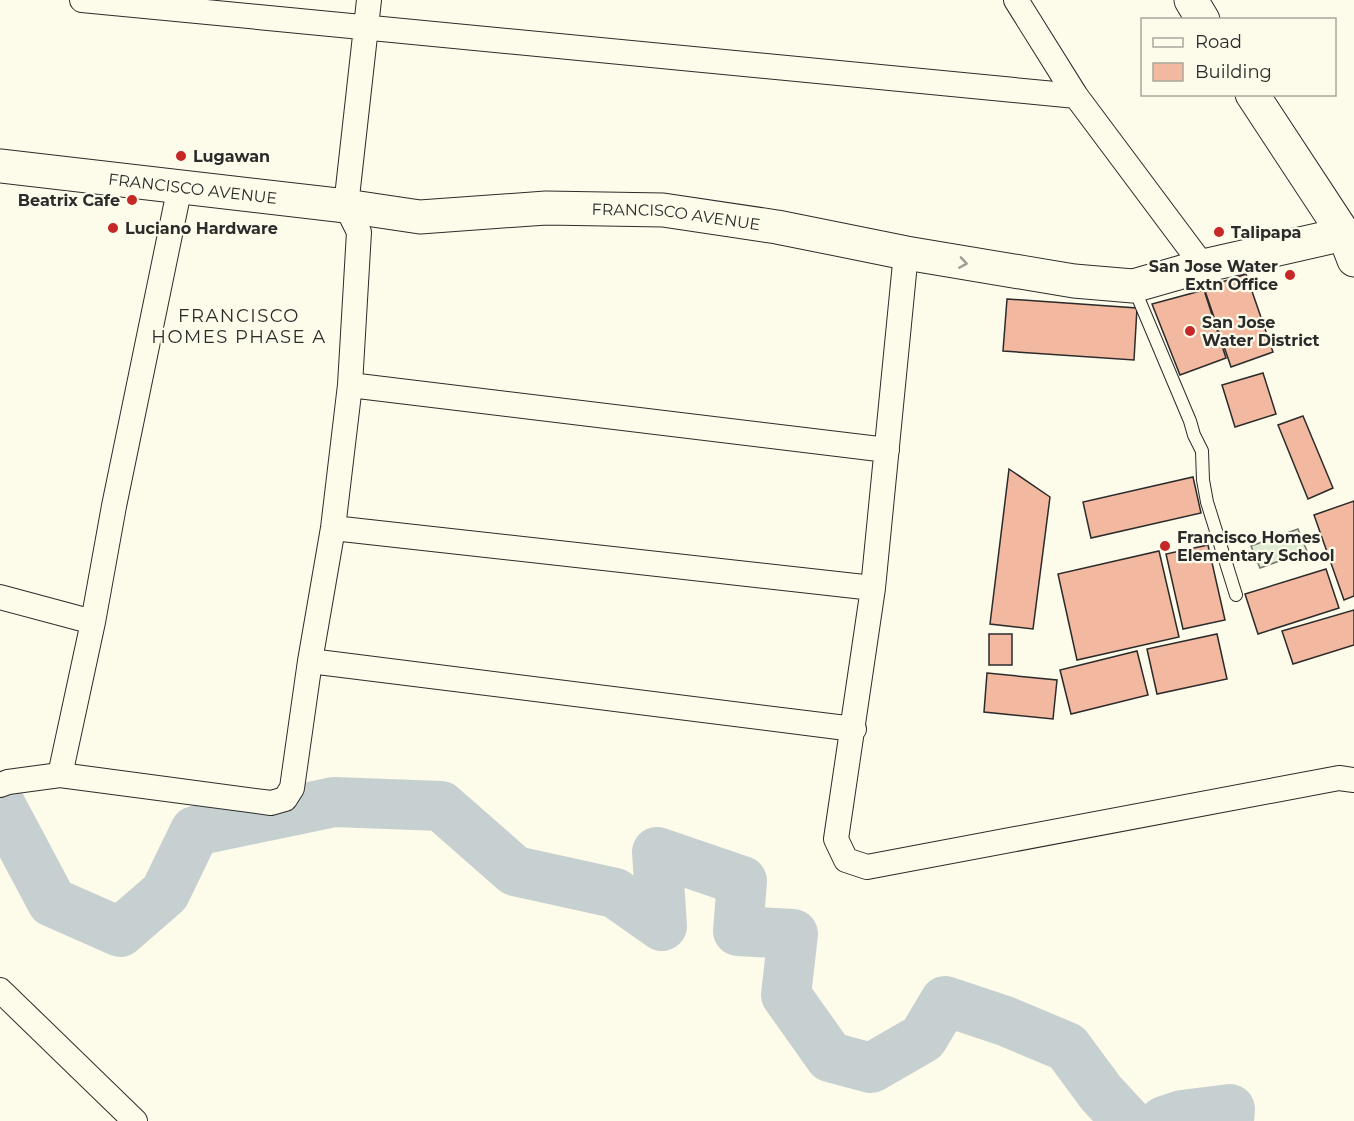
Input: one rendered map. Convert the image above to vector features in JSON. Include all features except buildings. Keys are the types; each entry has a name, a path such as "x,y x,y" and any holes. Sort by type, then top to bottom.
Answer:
{"street":[{"path":"82,0 1076,96"},
{"path":"0,785 60,775 271,803 285,800 292,788 310,661 333,528 350,385 359,232 346,206 369,0"},
{"path":"1016,0 1076,96 1203,266"},
{"path":"1191,0 1202,18"},
{"path":"1253,96 1351,241"},
{"name":"FRANCISCO AVENUE","path":"0,166 346,206 420,217 546,208 663,210 777,227 906,253 1074,281 1133,286 1203,266 1351,241"},
{"path":"60,775 180,186"},
{"path":"906,253 873,588 836,839 846,860 867,867 1339,778 1354,780"},
{"path":"350,385 887,450"},
{"path":"333,528 873,588"},
{"path":"0,597 93,622"},
{"path":"310,661 854,729"},
{"path":"0,990 135,1121"}],"lane":[{"path":"1133,286 1202,451 1203,480 1207,502 1236,595"}],"green space":[{"path":"1298,529 1307,551 1260,568 1251,546"}],"waterway":[{"path":"1,806 52,902 120,932 165,893 195,831 334,802 441,806 515,871 615,893 662,926 657,852 742,881 738,931 793,934 786,995 830,1057 871,1068 923,1038 945,1001 1005,1021 1067,1047 1101,1093 1127,1121"},
{"path":"1164,1121 1182,1115 1230,1109 1229,1121"}],"place":[{"name":"Lugawan","path":"181,156"},
{"name":"Beatrix Cafe","path":"132,200"},
{"name":"Luciano Hardware","path":"113,228"},
{"name":"Talipapa","path":"1219,232"},
{"name":"San Jose Water Extn Office","path":"1290,275"},
{"name":"San Jose Water District","path":"1190,331"},
{"name":"Francisco Homes Elementary School","path":"1165,546"}],"district":[{"name":"FRANCISCO HOMES PHASE A","path":"239,326"}]}
